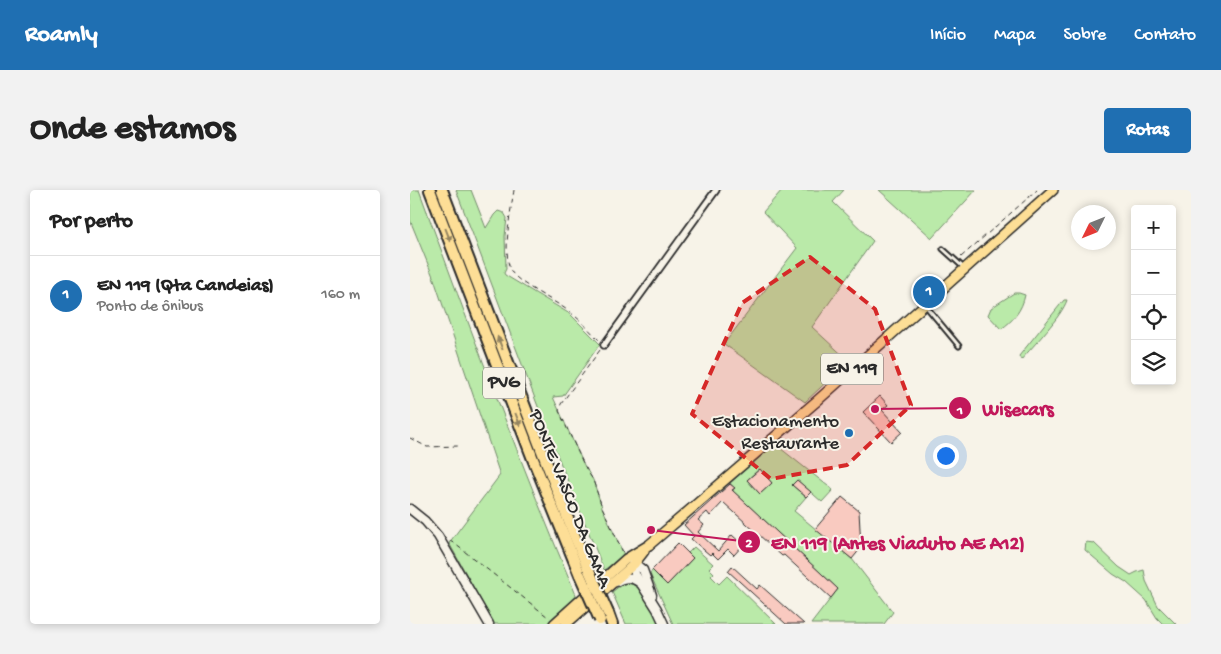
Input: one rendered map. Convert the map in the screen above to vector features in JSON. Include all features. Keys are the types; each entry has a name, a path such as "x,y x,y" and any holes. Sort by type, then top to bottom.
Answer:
{"highway":[{"name":"PONTE VASCO DA GAMA","path":"430,190 526,442 584,571 603,619 612,624"},
{"name":"PONTE VASCO DA GAMA","path":"442,190 569,523 584,571"}],"main road":[{"name":"EN 119","path":"565,620 629,560 818,400 1053,190"},
{"path":"410,509 433,529 443,543 487,624"},
{"name":"EN 119","path":"554,624 565,620 610,585 629,560"},
{"path":"629,560 635,574 657,609"},
{"path":"629,560 643,570 664,624"},
{"path":"610,585 620,579 628,578 635,580 642,586"}],"street":[{"path":"604,345 716,190"}],"lane":[{"path":"943,249 965,268"},
{"path":"924,304 959,346"}],"path":[{"path":"514,190 508,226 510,270 517,279 571,313 604,345 561,404 559,411 584,465 594,480 602,507 629,560"},
{"path":"956,261 1037,190"},
{"path":"410,438 427,447 458,446"},
{"path":"443,543 449,541 454,544 548,617 565,620"}],"highlighted area":[{"path":"810,257 875,309 911,405 847,465 771,479 692,414 742,303"}],"green space":[{"path":"410,190 419,190 516,448 579,602 554,624 494,624 449,543 500,475 434,279 410,220"},
{"path":"456,190 471,190 486,228 498,211 504,213 507,218 505,275 570,314 600,344 563,396 553,397 584,465 593,480 602,507 624,555 604,570 545,425"},
{"path":"782,190 844,190 833,202 873,241 812,327 849,361 805,402 724,344 797,248 763,212"},
{"path":"879,190 976,190 932,238"},
{"path":"1014,293 1025,295 1022,306 1016,315 1001,329 988,315 991,308"},
{"path":"1064,300 1067,300 1064,307 1047,331 1021,360 1019,356"},
{"path":"775,444 833,490 822,502 797,480 792,485 806,497 794,511 852,559 893,612 884,624 811,624 838,589 733,491 734,488 730,483","holes":["759,469 772,483 760,494 747,480"]},
{"path":"1086,542 1094,543 1119,567 1131,575 1144,570 1146,581 1158,606 1176,624 1163,624 1146,600 1085,550"},
{"path":"694,547 713,564 709,568 714,573 711,576 719,584 727,576 776,624 673,624 650,574 652,570 667,585 693,558 688,553"},
{"path":"629,581 645,593 659,624 626,624 612,592"}],"building":[{"path":"880,396 888,405 882,410 902,432 891,442 863,412"},
{"path":"760,469 772,483 760,494 747,480"},
{"path":"797,480 811,492 806,497 792,485"},
{"path":"730,484 735,488 732,490 838,589 831,598 723,502 710,516 707,512 698,520 704,525 698,532 718,551 732,535 743,545 734,555 728,549 718,559 712,553 710,555 691,539 694,536 684,525"},
{"path":"842,497 859,511 861,548 852,559 815,529"},
{"path":"678,543 693,558 667,585 652,570"},
{"path":"732,566 757,589 760,585 804,624 786,624 728,571"}],"place":[{"name":"EN 119 (Qta Candeias)","path":"929,292"},
{"name":"Wisecars","path":"875,409"},
{"name":"Estacionamento Restaurante","path":"849,433"},
{"name":"EN 119 (Antes Viaduto AE A12)","path":"651,530"}]}
